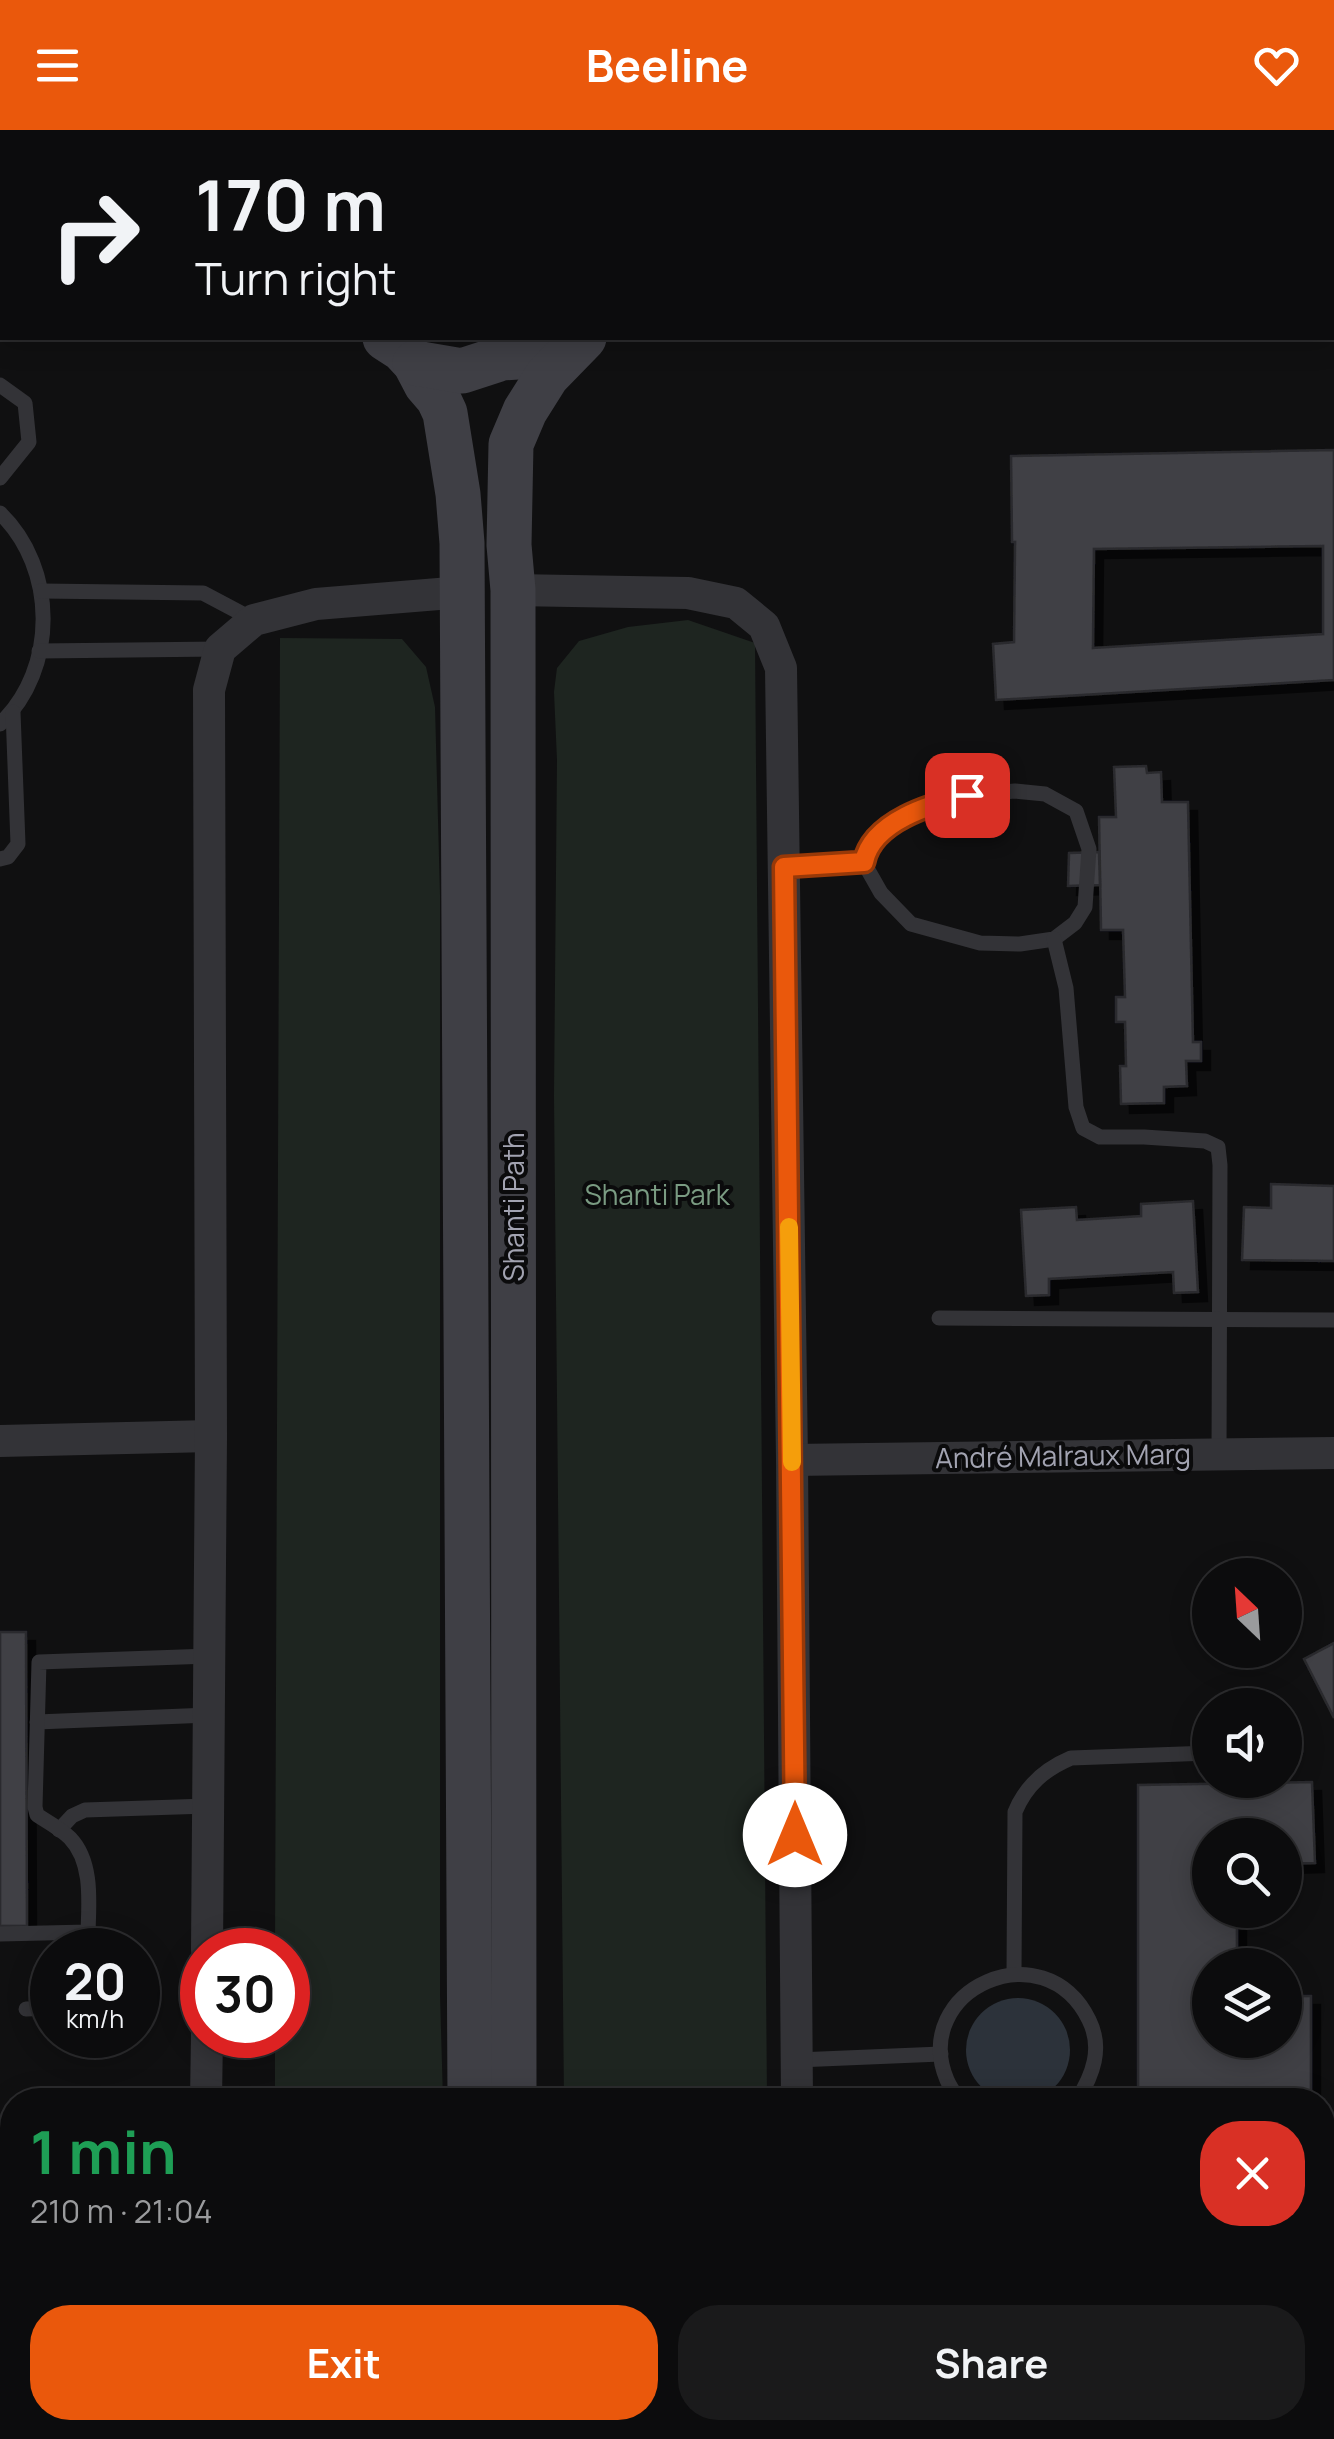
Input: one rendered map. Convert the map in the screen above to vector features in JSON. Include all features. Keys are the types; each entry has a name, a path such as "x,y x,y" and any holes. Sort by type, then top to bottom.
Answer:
{"main road":[{"path":"400,350 462,371 502,358 548,355 578,340"},
{"name":"Shanti Path","path":"514,2088 512,444 525,411 546,376 580,340"},
{"name":"Shanti Path","path":"400,350 438,398 445,413 458,494 463,592 470,2088"}],"street":[{"path":"514,590 688,593 736,603 764,626 781,668 797,2088"},
{"path":"207,1928 211,1436 209,690 220,649 254,620 316,604 463,592"},
{"path":"0,1441 211,1436"},
{"name":"André Malraux Marg","path":"792,1460 1334,1453"},
{"path":"206,2058 206,2088"}],"lane":[{"path":"0,385 24,403 29,442 0,478"},
{"path":"0,513 15,528 38,572 45,620 36,668 13,712 0,724"},
{"path":"40,592 203,593 254,620"},
{"path":"39,651 220,649"},
{"path":"0,860 8,858 18,844 13,712"},
{"path":"1015,790 1045,794 1076,811 1089,849 1085,907 1075,923 1054,939 1020,944 980,943 911,924 880,894 864,862 872,841 929,805 967,795 1015,790"},
{"path":"784,867 864,862"},
{"path":"1054,939 1066,988 1076,1106 1083,1128 1100,1137 1205,1141 1218,1147 1219,1455"},
{"path":"939,1318 1334,1320"},
{"path":"88,1928 89,1889 80,1850 67,1834 37,1815 35,1807 38,1662 210,1656"},
{"path":"37,1722 209,1716"},
{"path":"1014,1974 1015,1812 1022,1795 1051,1767 1071,1758 1192,1754"},
{"path":"60,1830 72,1816 85,1810 208,1806"},
{"path":"0,1934 30,1933"},
{"path":"952,2088 941,2054 944,2030 954,2008 970,1990 991,1978 1014,1974 1040,1976 1063,1987 1082,2006 1093,2029 1096,2055 1085,2088"},
{"path":"26,2010 30,2010"},
{"path":"797,2060 941,2054"}],"green space":[{"name":"Shanti Park","path":"688,620 755,643 767,2088 564,2088 554,692 557,668 579,641 628,627"},
{"path":"280,638 402,639 426,667 435,707 440,895 443,2088 275,2088 275,2058 310,2058 310,1928 275,1928"}],"shaded area":[{"path":"1008,1999 1028,1999 1047,2007 1061,2021 1069,2040 1066,2070 1054,2088 982,2088 967,2060 967,2040 975,2021 989,2007"}],"building":[{"path":"1334,450 1334,680 996,700 993,644 1014,642 1011,456","holes":["1323,546 1323,634 1093,648 1094,549"]},
{"path":"1146,766 1147,773 1161,772 1162,802 1188,802 1193,1042 1201,1042 1201,1061 1186,1061 1187,1086 1164,1087 1164,1103 1121,1104 1120,1066 1126,1066 1125,1022 1116,1022 1116,997 1125,997 1123,930 1101,930 1099,817 1116,817 1114,767"},
{"path":"1099,852 1100,885 1068,886 1069,853"},
{"path":"1271,1184 1334,1186 1334,1261 1242,1260 1244,1207 1271,1208"},
{"path":"1193,1201 1198,1292 1174,1293 1173,1272 1049,1279 1049,1295 1026,1296 1021,1210 1076,1207 1077,1220 1141,1216 1141,1204"},
{"path":"0,1632 26,1632 27,1926 0,1926"},
{"path":"1334,1643 1334,1718 1304,1659"},
{"path":"1302,1782 1312,1782 1315,1863 1302,1863 1302,1818 1192,1818 1192,1928 1237,1928 1237,1948 1192,1948 1192,2058 1302,2058 1302,1996 1311,1996 1311,2088 1138,2088 1138,1785 1192,1784 1192,1798 1302,1798"}],"slow traffic":[{"path":"789,1227 792,1462"}],"route":[{"path":"795,1835 784,867 864,862 872,841 891,826 929,805 967,795"}]}
